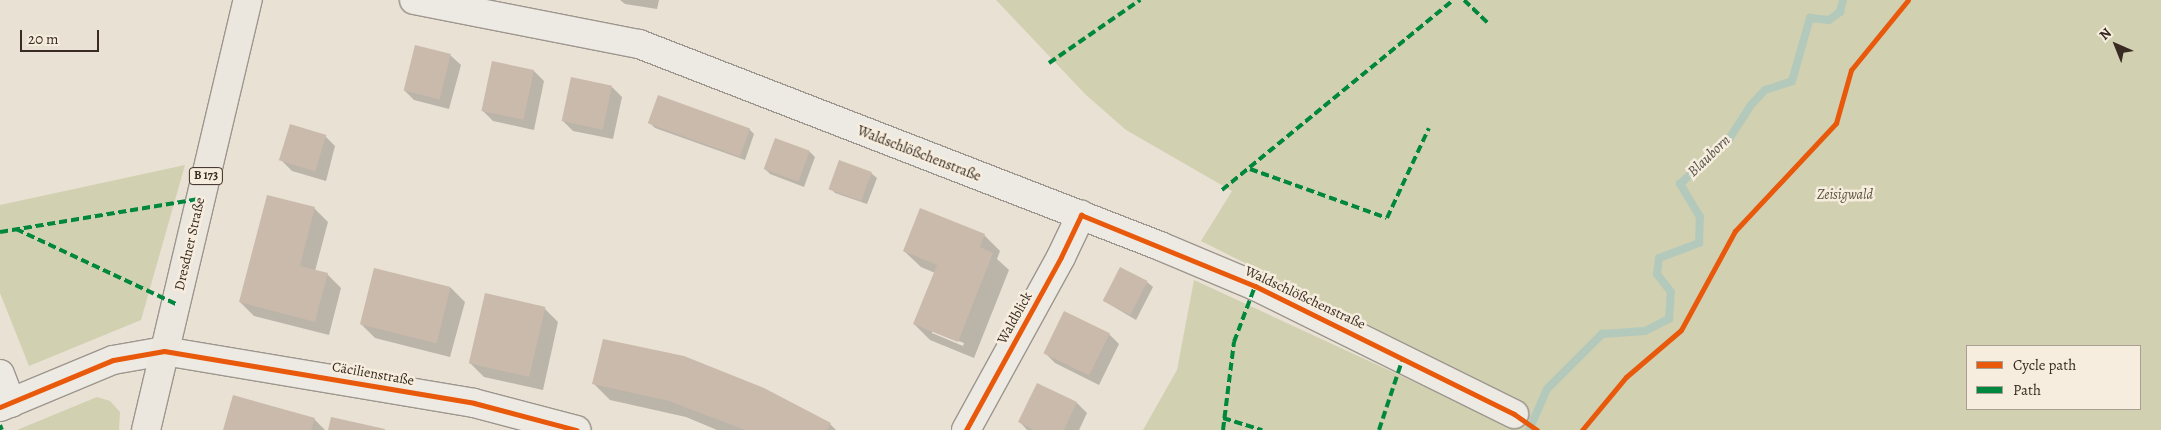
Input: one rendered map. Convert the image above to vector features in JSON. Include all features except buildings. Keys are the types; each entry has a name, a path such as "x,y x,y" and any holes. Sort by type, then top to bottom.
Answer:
{"main road":[{"name":"Dresdner Straße","path":"146,430 248,0"}],"street":[{"name":"Waldschlößchenstraße","path":"414,0 639,44 1081,215 1255,286 1514,414"},
{"name":"Waldblick","path":"966,430 1061,257 1081,215"},
{"name":"Cäcilienstraße","path":"5,405 113,360 164,351 474,403 576,430"},
{"path":"0,374 5,405"}],"green space":[{"name":"Zeisigwald","path":"996,0 2161,0 2161,430 1143,430 1177,370 1194,280 1501,422 1508,395 1201,241 1232,191 1126,130 1085,94"},
{"path":"185,165 141,320 29,366 0,293 0,205"},
{"path":"97,397 110,401 120,412 119,430 17,430"}],"waterway":[{"name":"Blauborn","path":"1529,430 1547,389 1602,334 1645,331 1669,319 1671,292 1657,274 1659,258 1699,243 1700,217 1680,184 1729,139 1751,105 1765,90 1792,81 1810,18 1829,20 1840,12 1843,0"}],"marked path":[{"path":"1049,63 1140,0"},
{"path":"1222,190 1453,0"},
{"path":"1464,0 1488,23"},
{"path":"1250,169 1387,218 1429,128"},
{"path":"0,232 200,199"},
{"path":"16,229 176,304"},
{"path":"1223,430 1234,342 1255,286"},
{"path":"1379,430 1403,358"},
{"path":"1223,418 1262,430"},
{"path":"0,425 2,430"}],"cycle path":[{"path":"1582,430 1626,377 1681,330 1735,231 1836,123 1851,70 1908,0"},
{"path":"966,430 1061,257 1081,215 1255,286 1514,414 1537,430"},
{"path":"0,407 113,360 164,351 474,403 576,430"}]}
